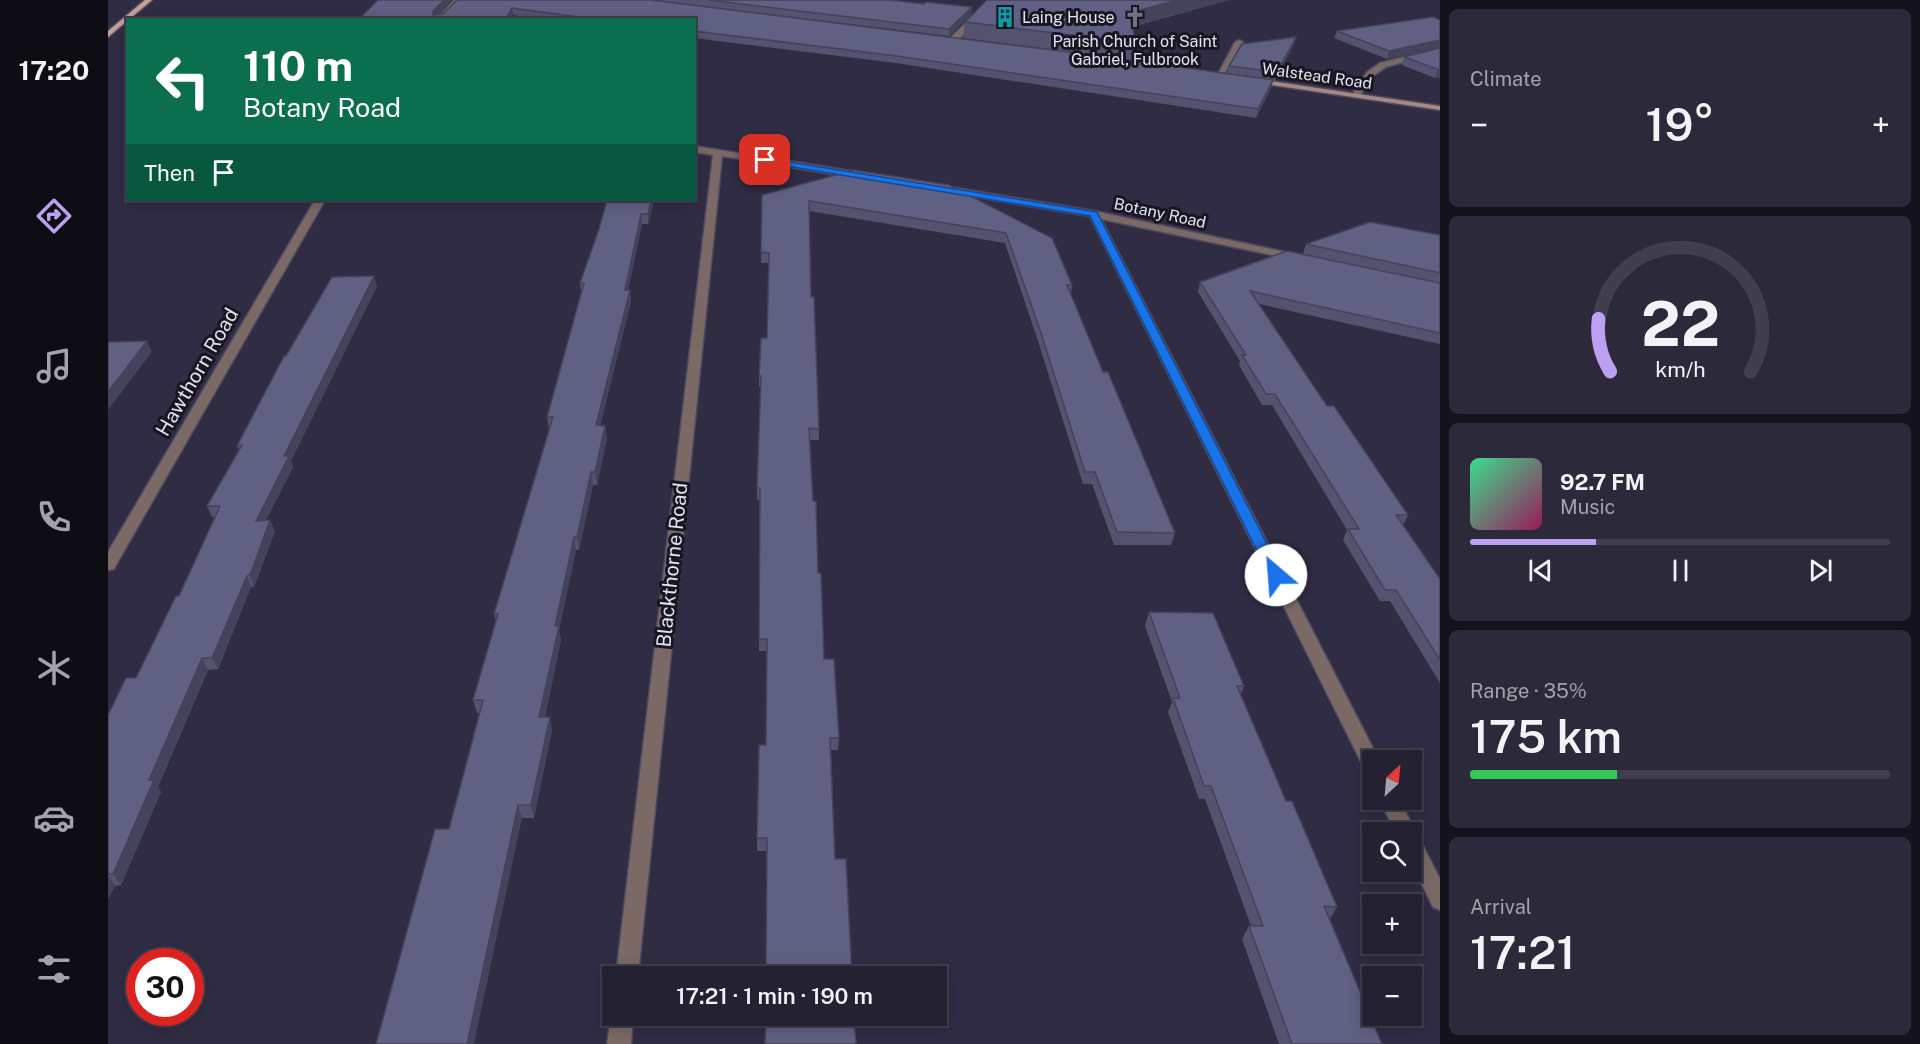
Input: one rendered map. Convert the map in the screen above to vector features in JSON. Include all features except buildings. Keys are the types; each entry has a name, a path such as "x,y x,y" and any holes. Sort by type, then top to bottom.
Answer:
{"main road":[{"path":"128,18 149,0"},
{"path":"108,35 126,20"}],"street":[{"path":"441,18 458,0"},
{"path":"952,40 994,0"},
{"path":"941,39 964,42"},
{"path":"1219,76 1239,42"},
{"path":"1356,95 1370,74 1383,64 1440,50"},
{"path":"1207,74 1230,77"},
{"name":"Walstead Road","path":"1241,79 1440,108"},
{"path":"696,149 870,178"},
{"name":"Blackthorne Road","path":"628,966 718,153"},
{"name":"Botany Road","path":"929,187 1094,214 1313,261"},
{"name":"Hawthorn Road","path":"108,565 319,201"},
{"path":"1094,214 1364,750"},
{"path":"1422,864 1440,900"},
{"path":"619,1044 621,1026"}],"place":[{"name":"Laing House","path":"1005,17"},
{"name":"Parish Church of Saint Gabriel, Fulbrook","path":"1135,17"}],"route":[{"path":"765,160 1094,214 1276,575"}]}
